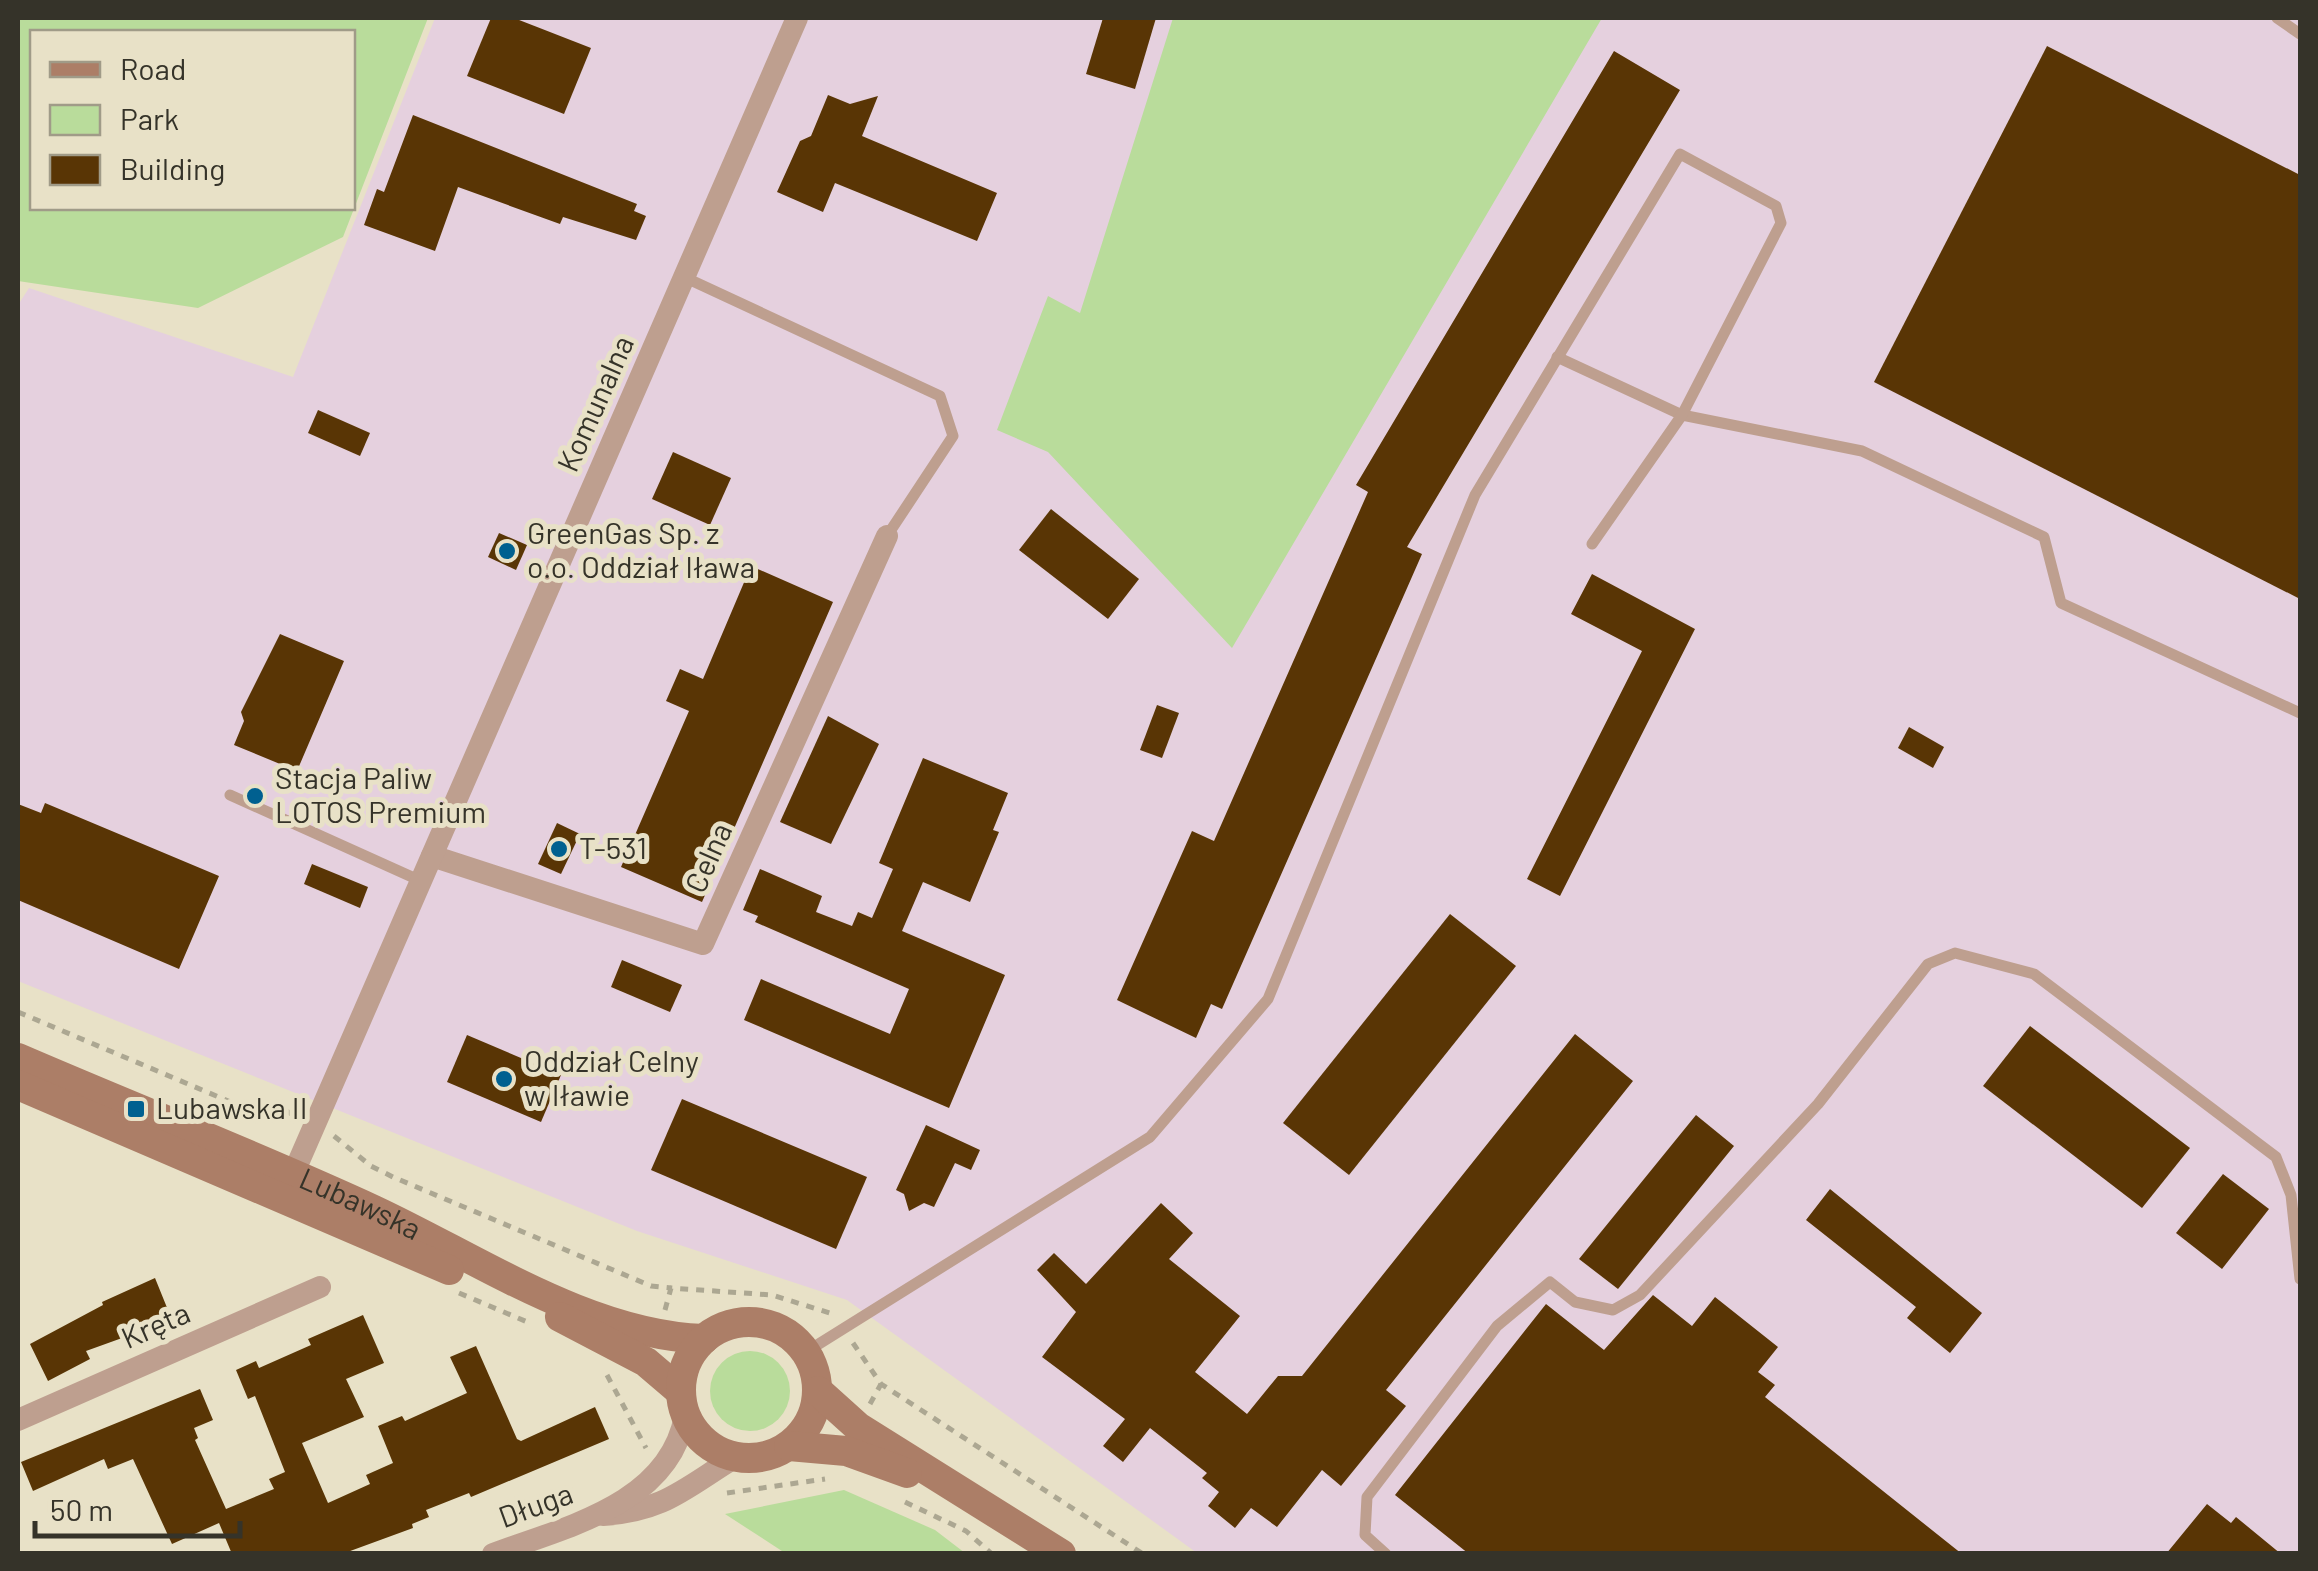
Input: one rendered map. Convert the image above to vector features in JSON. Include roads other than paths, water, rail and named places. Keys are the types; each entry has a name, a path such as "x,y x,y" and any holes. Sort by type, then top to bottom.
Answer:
{"main road":[{"name":"Lubawska","path":"18,1058 288,1186 533,1291 652,1348 683,1404"},
{"name":"Lubawska","path":"18,1085 288,1186"},
{"path":"957,1491 846,1450 789,1446 753,1459 734,1458 705,1443 683,1404 687,1362 704,1338 720,1328 758,1322 794,1338 806,1352 818,1391 858,1427 1061,1554"},
{"name":"Lubawska","path":"652,1348 704,1338"},
{"path":"789,1446 810,1422 818,1391"}],"street":[{"name":"Komunalna","path":"288,1186 797,18"},
{"name":"Celna","path":"432,856 704,944 888,536"},
{"name":"Kręta","path":"18,1420 320,1287"},
{"name":"Długa","path":"599,1515 666,1465 681,1441 683,1404"},
{"name":"Długa","path":"493,1554 599,1515 638,1512 668,1502 734,1458"}],"lane":[{"path":"2278,18 2300,34"},
{"path":"806,1352 1150,1137 1268,999 1474,495 1680,154 1776,206 1780,223 1682,415 1592,544"},
{"path":"684,277 940,396 953,436 888,536"},
{"path":"1557,357 1682,415 1721,426 1862,451 2028,530 2044,538 2061,603 2300,713"},
{"path":"230,795 421,881"},
{"path":"1386,1554 1365,1535 1367,1497 1497,1326 1550,1282 1575,1302 1612,1310 1640,1295 1818,1104 1928,964 1955,954 2034,974 2276,1157 2290,1196 2300,1279"}],"place":[{"name":"GreenGas Sp. z o.o. Oddział Iława","path":"507,551"},
{"name":"Stacja Paliw LOTOS Premium","path":"255,796"},
{"name":"T-531","path":"559,849"},
{"name":"Oddział Celny w Iławie","path":"504,1079"},
{"name":"Lubawska II","path":"136,1109"}]}
